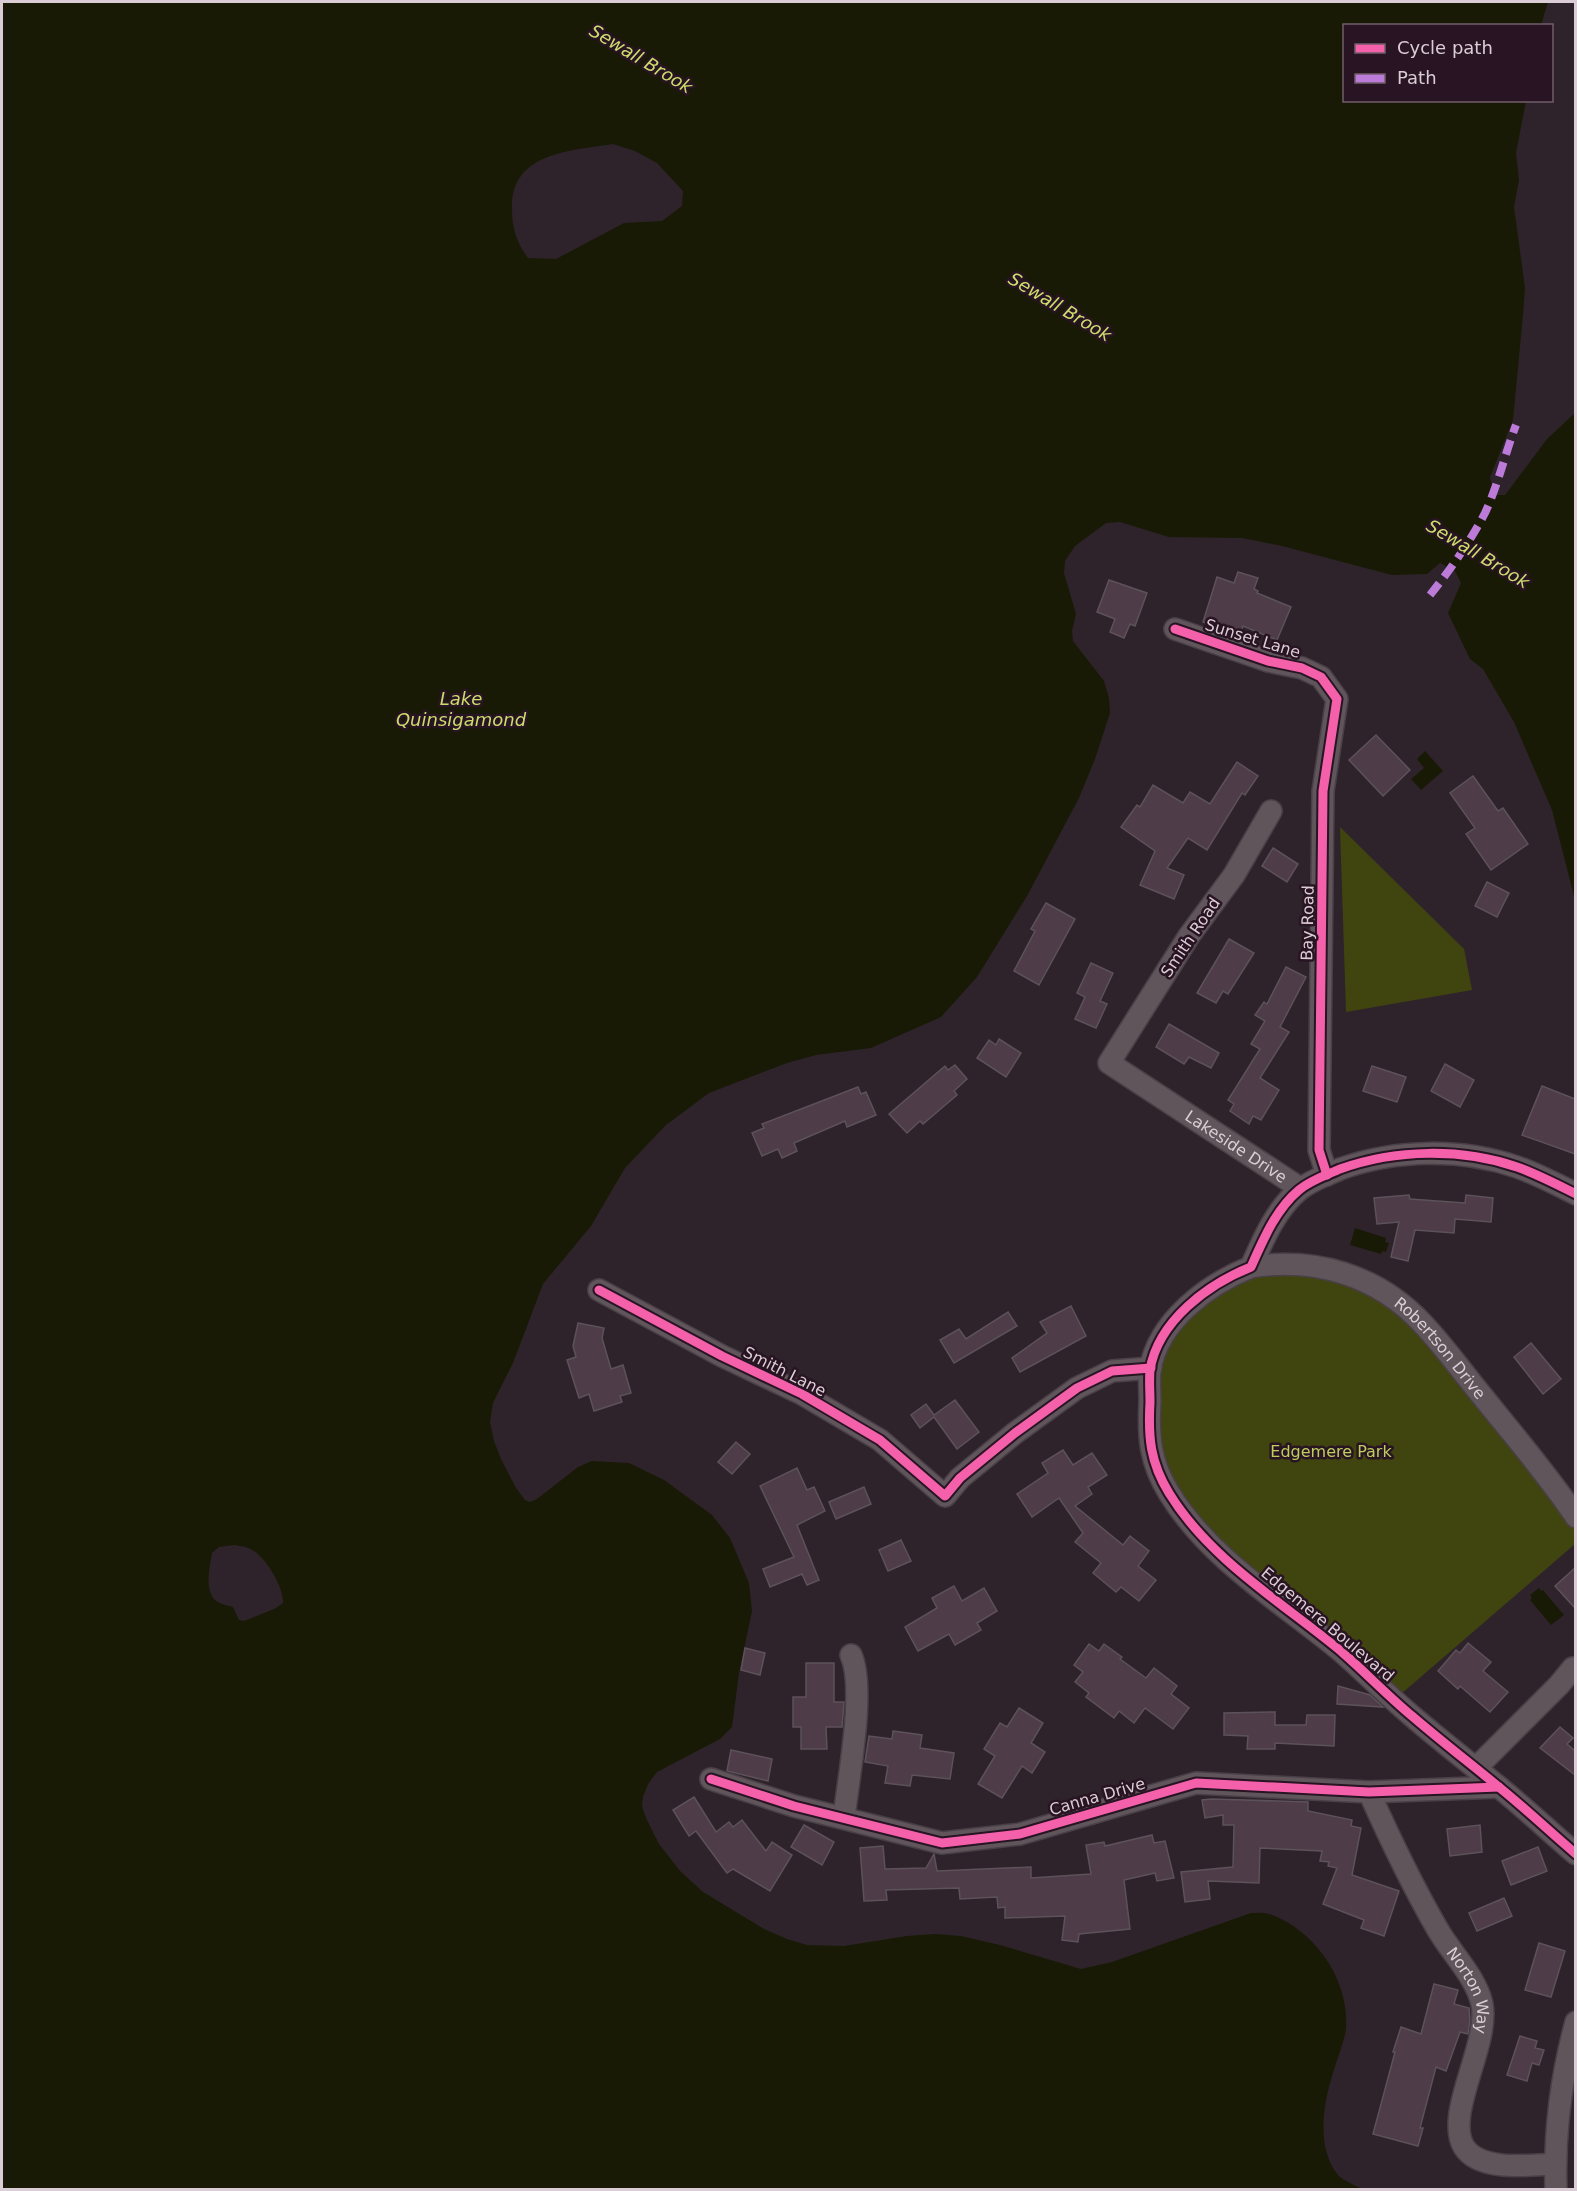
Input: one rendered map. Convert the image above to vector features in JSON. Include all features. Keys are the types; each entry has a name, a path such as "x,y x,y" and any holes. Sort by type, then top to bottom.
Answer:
{"street":[{"name":"Sunset Lane","path":"1175,629 1268,661 1302,668 1321,677"},
{"name":"Bay Road","path":"1321,677 1337,699 1323,790 1319,1150 1327,1174"},
{"name":"Smith Road","path":"1109,1063 1189,936 1234,875 1271,812"},
{"name":"Lakeside Drive","path":"1109,1063 1300,1188 1327,1174 1357,1163 1420,1153 1452,1154 1516,1167 1575,1194"},
{"path":"1251,1267 1273,1223 1300,1188"},
{"name":"Robertson Drive","path":"1150,1368 1159,1344 1175,1321 1194,1301 1230,1275 1267,1264 1292,1264 1357,1276 1380,1288 1401,1304 1436,1338 1545,1474 1575,1517"},
{"name":"Smith Lane","path":"599,1290 722,1356 802,1394 880,1440 945,1496 960,1478 1007,1439 1077,1388 1112,1371 1150,1368"},
{"name":"Edgemere Boulevard","path":"1150,1368 1149,1440 1160,1475 1180,1509 1229,1561 1343,1653 1410,1714 1499,1787 1575,1854"},
{"path":"844,1818 854,1735 857,1678 851,1655"},
{"path":"1476,1768 1559,1686 1573,1668"},
{"name":"Canna Drive","path":"711,1779 797,1807 942,1843 1020,1834 1197,1783 1369,1791 1499,1787"},
{"name":"Norton Way","path":"1369,1791 1406,1873 1446,1943 1473,1984 1482,2005 1482,2030 1461,2109 1460,2132 1465,2148 1472,2155 1492,2163 1512,2166 1555,2164"},
{"path":"1556,2190 1555,2164 1562,2084 1575,2022"}],"green space":[{"path":"1340,827 1464,949 1472,990 1346,1012"},
{"name":"Edgemere Park","path":"1300,1265 1396,1300 1575,1518 1575,1544 1394,1700 1229,1561 1169,1492 1150,1387 1159,1344 1251,1267"}],"water":[{"name":"Lake Quinsigamond","path":"2,2 1548,2 1541,24 1343,24 1343,102 1526,102 1516,153 1519,180 1514,207 1525,288 1513,420 1490,477 1494,495 1505,495 1547,439 1575,413 1575,900 1552,810 1514,722 1483,669 1470,659 1448,613 1461,583 1455,571 1440,563 1427,574 1392,575 1282,546 1242,538 1169,537 1120,522 1106,523 1075,546 1065,561 1064,573 1076,614 1072,631 1073,641 1104,681 1110,713 1079,798 1027,896 977,977 941,1017 871,1048 816,1055 787,1063 709,1093 666,1125 625,1168 591,1226 543,1284 513,1363 493,1403 490,1422 501,1459 525,1500 530,1502 537,1499 578,1467 592,1461 629,1463 664,1480 712,1515 730,1538 749,1583 752,1611 739,1673 732,1727 720,1739 657,1772 648,1784 642,1806 659,1844 680,1871 703,1892 764,1929 807,1945 844,1946 935,1934 961,1936 1081,1969 1112,1962 1251,1913 1267,1913 1285,1921 1301,1931 1314,1944 1326,1959 1342,1992 1346,2011 1346,2029 1326,2098 1324,2139 1331,2164 1338,2175 1362,2189 2,2189","holes":["613,144 635,151 657,163 683,191 682,206 662,221 624,223 556,259 528,258 518,241 512,217 514,191 521,176 532,165 546,158 579,149","243,1546 260,1556 272,1571 280,1588 283,1603 244,1621 239,1620 233,1607 215,1600 209,1584 212,1553 219,1547"]},
{"path":"1425,751 1443,771 1421,790 1411,779 1424,768 1417,759"},
{"path":"1355,1228 1386,1238 1385,1242 1389,1243 1386,1252 1382,1251 1381,1254 1350,1245"},
{"path":"1539,1588 1564,1615 1551,1625 1530,1600 1532,1598 1530,1595"}],"building":[{"path":"1238,572 1258,578 1254,589 1258,591 1257,593 1291,607 1277,640 1243,626 1240,634 1203,622 1217,577 1234,583"},
{"path":"1109,580 1147,593 1135,626 1130,624 1124,638 1110,632 1115,619 1097,612"},
{"path":"1376,735 1410,770 1383,796 1349,760"},
{"path":"1237,762 1258,776 1245,795 1242,793 1207,850 1188,838 1167,868 1184,875 1174,899 1140,885 1155,851 1121,827 1137,805 1140,807 1153,785 1183,803 1190,792 1210,804"},
{"path":"1473,776 1498,811 1503,808 1528,844 1491,870 1466,834 1475,828 1450,793"},
{"path":"1273,848 1298,864 1287,882 1262,866"},
{"path":"1487,882 1509,893 1497,917 1475,906"},
{"path":"1046,903 1075,919 1039,985 1014,971 1035,931 1031,929"},
{"path":"1229,939 1254,953 1228,994 1223,991 1216,1003 1197,993"},
{"path":"1091,963 1113,973 1100,1001 1107,1004 1096,1028 1075,1019 1085,997 1077,993"},
{"path":"1286,967 1306,977 1280,1027 1289,1032 1260,1078 1279,1090 1261,1120 1253,1116 1249,1124 1230,1111 1234,1104 1228,1100 1260,1049 1251,1044 1265,1021 1255,1015 1264,1002 1267,1004"},
{"path":"1169,1024 1219,1053 1211,1068 1189,1057 1184,1064 1156,1047"},
{"path":"999,1039 1021,1053 1006,1077 977,1058 989,1040 996,1045"},
{"path":"1445,1064 1474,1080 1460,1107 1431,1091"},
{"path":"955,1065 967,1079 954,1091 957,1095 923,1124 920,1121 907,1133 889,1114 945,1066 948,1070"},
{"path":"1372,1066 1406,1077 1397,1102 1363,1091"},
{"path":"1542,1086 1575,1099 1575,1154 1522,1135"},
{"path":"858,1087 861,1094 866,1092 876,1115 847,1127 845,1121 794,1143 797,1151 782,1158 778,1149 762,1156 752,1133 764,1128 762,1124"},
{"path":"1409,1195 1410,1199 1465,1203 1466,1195 1493,1198 1491,1222 1455,1219 1454,1233 1415,1230 1408,1261 1391,1257 1399,1222 1377,1224 1374,1198"},
{"path":"1071,1306 1086,1336 1020,1372 1012,1358 1047,1333 1040,1322"},
{"path":"1008,1312 1017,1326 954,1363 940,1340 959,1329 966,1339"},
{"path":"578,1323 604,1328 602,1338 611,1369 623,1365 631,1393 620,1396 622,1402 594,1411 589,1394 579,1398 567,1360 576,1357 573,1346"},
{"path":"1531,1343 1561,1379 1543,1394 1514,1357"},
{"path":"955,1400 979,1432 957,1449 934,1417 920,1428 911,1415 926,1404 934,1415"},
{"path":"736,1442 750,1454 732,1474 718,1462"},
{"path":"1063,1450 1073,1465 1092,1453 1107,1475 1088,1487 1092,1494 1075,1506 1123,1545 1130,1536 1149,1551 1138,1566 1156,1580 1139,1601 1121,1587 1116,1592 1093,1573 1101,1563 1075,1542 1083,1533 1059,1498 1032,1517 1017,1494 1048,1473 1042,1463"},
{"path":"797,1468 807,1490 814,1487 825,1511 797,1525 819,1580 807,1585 802,1574 770,1587 763,1569 794,1557 760,1486"},
{"path":"864,1487 871,1504 836,1519 829,1502"},
{"path":"901,1540 911,1561 888,1571 879,1550"},
{"path":"1575,1568 1575,1608 1555,1586"},
{"path":"954,1586 962,1601 984,1588 997,1611 977,1623 981,1630 955,1645 949,1634 918,1651 905,1627 937,1608 932,1598"},
{"path":"1468,1643 1491,1662 1483,1671 1508,1692 1490,1712 1460,1686 1458,1689 1438,1671 1456,1650 1460,1653"},
{"path":"1089,1644 1099,1651 1104,1644 1146,1678 1154,1668 1177,1686 1171,1694 1189,1708 1173,1729 1145,1708 1134,1723 1119,1711 1114,1718 1086,1697 1089,1693 1075,1682 1083,1672 1074,1665"},
{"path":"745,1648 765,1653 760,1675 741,1670"},
{"path":"806,1663 834,1663 834,1702 844,1702 842,1727 826,1727 827,1749 801,1749 801,1727 793,1727 793,1697 806,1697"},
{"path":"1338,1686 1370,1695 1383,1707 1337,1704"},
{"path":"1019,1708 1043,1723 1031,1743 1045,1752 1032,1773 1022,1766 1002,1798 978,1784 995,1756 984,1749 1000,1723 1007,1727"},
{"path":"1275,1712 1275,1725 1306,1725 1307,1715 1335,1715 1334,1746 1275,1743 1275,1749 1247,1749 1248,1736 1224,1735 1224,1713"},
{"path":"1560,1727 1573,1738 1567,1744 1575,1751 1575,1775 1540,1748"},
{"path":"893,1731 922,1735 920,1748 954,1753 950,1779 912,1775 910,1786 885,1783 888,1766 865,1762 869,1736 892,1739"},
{"path":"731,1750 772,1759 768,1781 727,1771"},
{"path":"694,1797 716,1832 729,1822 733,1827 742,1820 766,1851 772,1842 792,1855 770,1891 733,1869 727,1873 696,1831 689,1836 673,1810"},
{"path":"1202,1800 1308,1802 1308,1811 1352,1820 1351,1826 1361,1828 1352,1875 1399,1891 1384,1936 1361,1928 1364,1920 1323,1904 1337,1868 1328,1866 1329,1862 1320,1861 1322,1851 1260,1848 1259,1883 1208,1881 1210,1899 1185,1902 1181,1872 1233,1867 1234,1825 1223,1825 1223,1815 1205,1818"},
{"path":"804,1825 834,1842 822,1865 791,1847"},
{"path":"1480,1825 1482,1852 1450,1856 1447,1829"},
{"path":"1152,1835 1154,1843 1165,1841 1174,1878 1157,1881 1155,1873 1124,1880 1130,1929 1079,1934 1078,1942 1062,1940 1065,1916 1005,1918 1005,1907 998,1908 997,1897 960,1899 959,1888 886,1890 887,1900 864,1901 860,1848 883,1846 885,1869 926,1868 934,1854 937,1871 1031,1867 1031,1878 1091,1874 1086,1845 1104,1842 1105,1846"},
{"path":"1538,1847 1547,1871 1511,1885 1502,1861"},
{"path":"1504,1898 1512,1916 1477,1931 1469,1913"},
{"path":"1539,1943 1565,1951 1551,1997 1525,1990"},
{"path":"1434,1984 1458,1990 1454,2004 1469,2008 1470,2020 1468,2034 1460,2032 1446,2071 1436,2067 1420,2128 1423,2128 1418,2146 1373,2134 1401,2027 1421,2034"},
{"path":"1520,2036 1537,2041 1535,2048 1544,2050 1539,2065 1532,2063 1527,2081 1507,2075"}],"marked path":[{"path":"1430,595 1459,556 1485,513 1516,425"}],"cycle path":[{"path":"1175,629 1268,661 1302,668 1321,677 1337,699 1323,791 1319,1150 1327,1175"},
{"path":"1576,1194 1539,1176 1496,1161 1474,1156 1428,1153 1361,1162 1309,1183 1283,1206 1265,1236 1251,1267 1218,1283 1202,1294 1187,1306 1163,1336 1150,1370 1149,1427 1154,1460 1163,1482 1186,1517 1205,1539 1249,1579 1342,1652 1403,1708 1576,1854"},
{"path":"599,1290 722,1356 802,1394 880,1440 945,1496 960,1478 1015,1433 1077,1388 1112,1371 1151,1368"},
{"path":"711,1779 794,1806 942,1843 1020,1834 1196,1783 1369,1792 1499,1787"}],"water label":[{"name":"Sewall Brook","path":"641,59"},
{"name":"Sewall Brook","path":"1060,307"},
{"name":"Sewall Brook","path":"1478,554"}]}
